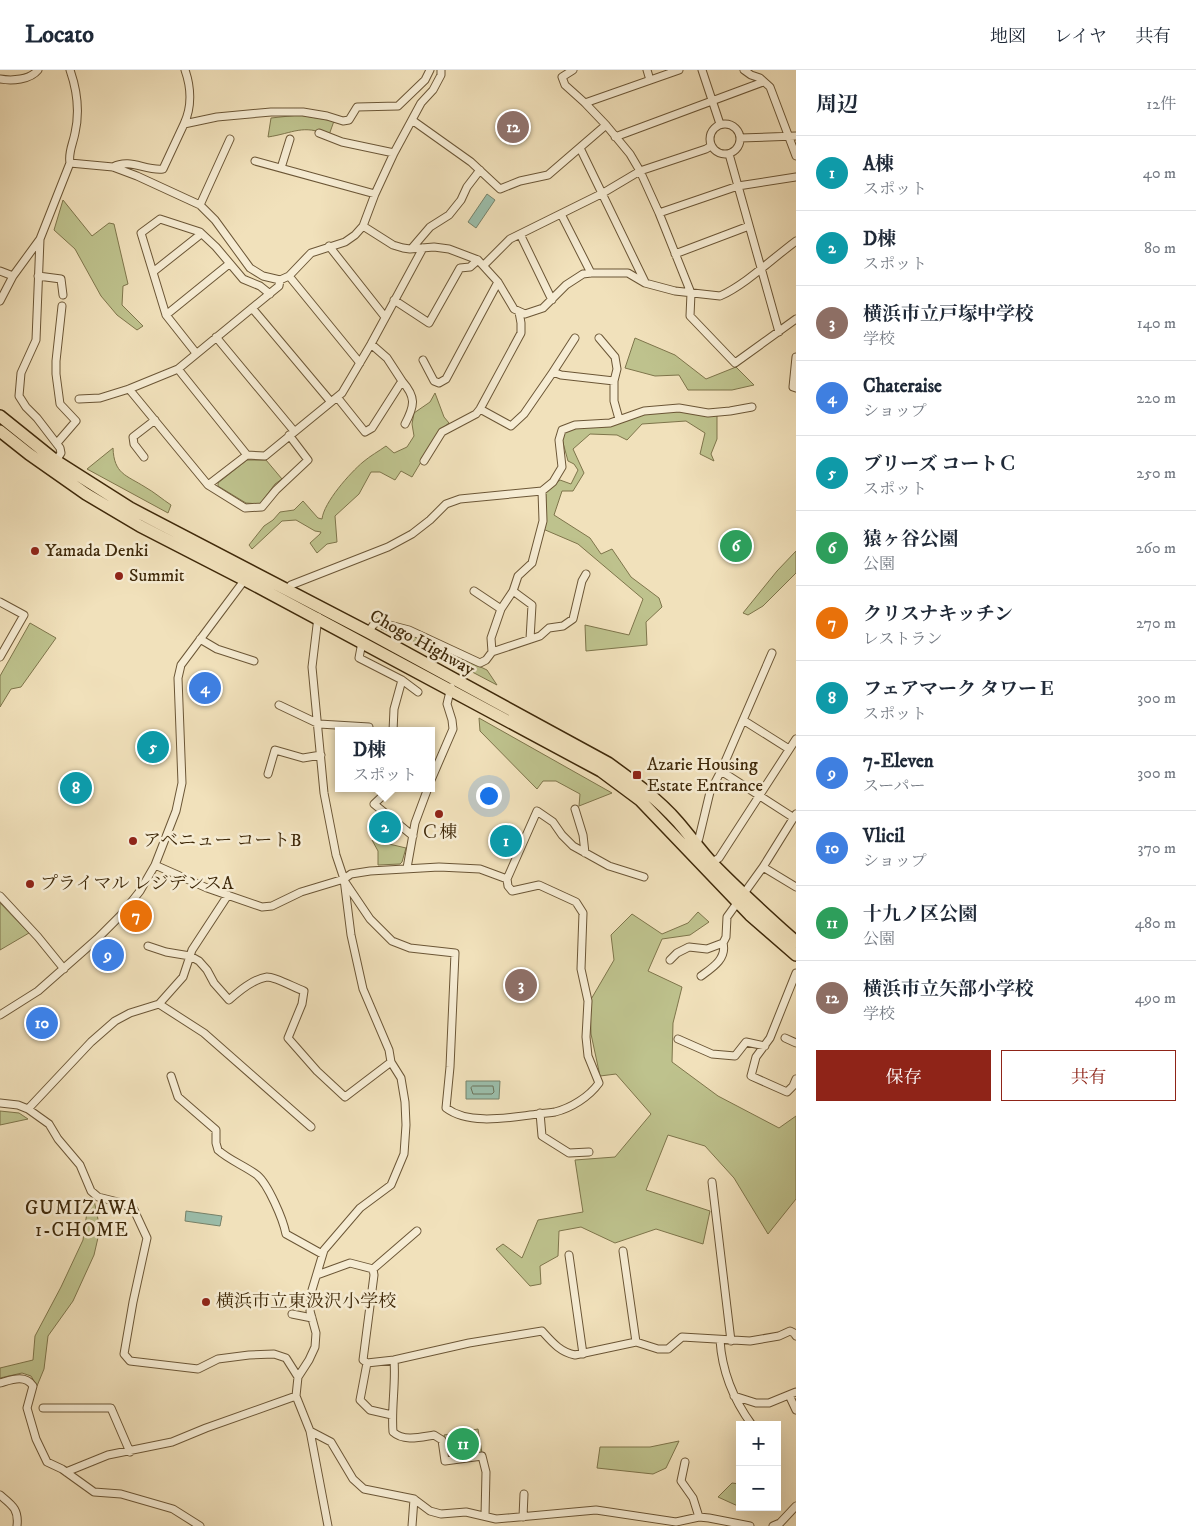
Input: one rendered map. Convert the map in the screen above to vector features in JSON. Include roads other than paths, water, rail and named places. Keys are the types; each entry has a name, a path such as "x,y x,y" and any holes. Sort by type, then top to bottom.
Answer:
{"main road":[{"name":"Chogo Highway","path":"0,416 56,461 130,508 247,575 452,685 601,771 640,800 740,898 796,942"},
{"name":"Chogo Highway","path":"0,431 86,494 140,526 247,575 288,590 319,614"},
{"name":"Chogo Highway","path":"452,685 528,719 628,777 678,822 768,932 796,955"}],"street":[{"path":"0,79 29,77 38,70"},
{"path":"0,301 13,276 40,239 70,163 69,155 76,132 78,101 76,86 70,70"},
{"path":"113,167 120,163 129,163 156,170 162,169 189,113 190,85 185,70"},
{"path":"184,124 241,113 270,112 303,112 343,121 349,120 358,107 398,106 425,80 430,70"},
{"path":"70,163 113,167 200,205 216,220 250,268 263,276 280,280 289,276 302,260 311,253 345,242 363,226 394,153 421,104 441,75 441,70"},
{"path":"573,70 562,77 564,86 585,103 616,137 630,154 640,171 691,293 690,316 735,362 796,319"},
{"path":"646,70 650,80"},
{"path":"585,103 679,70"},
{"path":"702,70 720,124"},
{"path":"744,70 751,76 760,78 770,87 792,136 796,156"},
{"path":"616,137 763,82"},
{"path":"412,120 480,170 500,189 520,181 548,175 606,126"},
{"path":"720,124 734,126 739,133 740,138 737,148 729,154 718,153 711,146 710,135 715,126 720,124"},
{"path":"319,133 342,142 394,153"},
{"path":"740,138 792,136"},
{"path":"200,205 230,139"},
{"path":"281,168 290,139"},
{"path":"484,265 510,239 603,193 640,171 711,146"},
{"path":"580,148 645,283"},
{"path":"729,154 779,332"},
{"path":"254,160 375,194"},
{"path":"412,248 430,227 449,215 480,170"},
{"path":"659,213 738,186 796,177"},
{"path":"561,214 591,273"},
{"path":"196,353 166,315 141,233 160,218 200,232 216,247 243,280 260,286 270,294"},
{"path":"363,226 403,248 434,246 449,249 478,260 498,282 514,309 525,314 543,308 566,285 583,274 591,273 628,273 645,283 674,291 720,296 796,241"},
{"path":"675,254 749,226"},
{"path":"153,272 201,234"},
{"path":"520,234 552,300"},
{"path":"40,239 36,340 21,373 19,396 57,443 61,453 56,461"},
{"path":"329,246 385,317"},
{"path":"208,485 246,456 265,456 342,393 371,344 422,248"},
{"path":"394,300 429,323 460,268 470,267 478,260"},
{"path":"166,315 229,264"},
{"path":"0,270 13,276"},
{"path":"38,276 61,278 63,295"},
{"path":"289,276 360,363"},
{"path":"79,399 100,398 129,389 178,369 270,294 279,286 280,280"},
{"path":"423,360 434,381 439,383 446,379 498,282"},
{"path":"57,443 76,421 60,404 56,374 62,306"},
{"path":"252,308 365,432 372,428 402,380"},
{"path":"424,461 442,432 476,414 480,409 521,333 519,312"},
{"path":"129,389 208,485 245,508 262,507 276,490 308,460 291,433 216,337"},
{"path":"480,409 511,426 524,414 575,338"},
{"path":"599,338 615,357 617,370 614,381 614,401 619,420"},
{"path":"371,344 387,358 413,397 411,412 405,424"},
{"path":"796,357 793,387 796,388"},
{"path":"178,369 246,456"},
{"path":"553,372 561,375 614,381"},
{"path":"288,590 291,585 388,547 412,534 446,504 460,499 542,491 552,482 562,467 560,440 562,430 574,425 610,423 644,411 667,408 708,413 752,406"},
{"path":"144,457 134,444 133,437 155,420"},
{"path":"492,652 491,638 501,609 513,591 518,576 532,564 543,521 542,491"},
{"path":"418,692 402,680 359,658 365,637 374,624 378,622 409,630 480,664 492,652 540,636 549,628 563,626 573,619 582,581 586,574"},
{"path":"0,1015 38,992 121,915 140,891 155,865 176,811 182,782 178,678 181,665 247,575"},
{"path":"474,591 501,609"},
{"path":"513,591 532,605 530,639"},
{"path":"0,602 24,615 3,645 0,657"},
{"path":"319,614 312,667 319,724 324,793 336,855 344,879 351,935 363,989 389,1050 391,1062 401,1078 406,1102 406,1138 400,1167 391,1185 360,1208 322,1254 312,1290 310,1312 316,1333 315,1347 298,1377 296,1396 310,1431 328,1526"},
{"path":"200,639 217,649 254,661"},
{"path":"696,845 710,792 772,653"},
{"path":"393,727 394,709 402,680"},
{"path":"435,771 453,729 447,704 452,685"},
{"path":"279,705 319,724 369,727"},
{"path":"743,720 789,748"},
{"path":"712,863 719,858 796,738"},
{"path":"268,774 275,750 303,758 321,755"},
{"path":"701,976 716,966 724,948 723,943 726,937 728,916 763,867 795,816 721,771"},
{"path":"387,792 374,804 413,836"},
{"path":"408,868 415,823 427,792"},
{"path":"575,809 583,835 585,853"},
{"path":"344,879 370,919 392,941 410,948 455,953 450,1066 446,1108 454,1114 493,1120 555,1112 580,1101 599,1084 588,1056 586,1037 588,1000 581,969 583,913 576,902 539,885 512,891 508,886 507,879 537,811 553,822 568,840 585,853 609,866 644,877"},
{"path":"155,865 262,907 272,906 301,892 344,879 351,874 408,868 480,869 507,879"},
{"path":"763,867 796,888"},
{"path":"28,1109 91,1042 115,1021 130,1013 159,1004 183,977 192,950 228,895"},
{"path":"0,896 64,968"},
{"path":"670,960 677,953 689,947 707,949 723,943"},
{"path":"148,946 166,952 190,956 199,961 229,1000 249,984 266,977 304,991 302,1004 288,1038 317,1071 345,1097 391,1062"},
{"path":"796,973 778,1015 779,1018 765,1046 756,1057 751,1076 787,1092 796,1079"},
{"path":"159,1004 204,1033 311,1127"},
{"path":"785,1038 796,1043"},
{"path":"678,1039 712,1054 735,1056 746,1042 765,1046"},
{"path":"171,1076 178,1097 216,1130 218,1150 258,1176 271,1197 284,1224 286,1234 322,1254"},
{"path":"0,1103 18,1105 28,1109 49,1124 58,1139 80,1165 91,1192 98,1197 122,1203 134,1210 147,1238 124,1354 130,1361 198,1368 218,1359 274,1354 286,1358 298,1377"},
{"path":"540,1113 542,1136 569,1153 589,1152"},
{"path":"712,1182 730,1341"},
{"path":"373,1269 417,1231"},
{"path":"623,1251 636,1342"},
{"path":"569,1255 583,1354"},
{"path":"316,1275 350,1262 373,1269"},
{"path":"367,1363 363,1360 374,1275 373,1269"},
{"path":"292,1314 312,1318"},
{"path":"367,1363 394,1360 469,1343 542,1331 554,1345 566,1353 575,1355 636,1342 658,1349 668,1349 682,1337 730,1341 764,1339 779,1336 790,1331 796,1336"},
{"path":"720,1340 721,1356 734,1396 750,1421"},
{"path":"394,1360 393,1432 397,1435 412,1438 434,1435 442,1440 445,1461 482,1456 486,1472 485,1516"},
{"path":"367,1363 360,1400 370,1410 392,1415"},
{"path":"0,1383 23,1379 30,1381 32,1386 27,1408 36,1439 47,1462 66,1472 94,1492 121,1494 173,1509 200,1526"},
{"path":"734,1396 756,1403 769,1404 792,1394 796,1410"},
{"path":"66,1472 108,1455 172,1442 296,1396"},
{"path":"42,1408 111,1408 130,1452"},
{"path":"310,1431 331,1442 353,1480 364,1489 414,1499 430,1511 441,1514 466,1512 496,1519 596,1510 676,1522 699,1517 750,1526"},
{"path":"685,1462 681,1481 693,1498 699,1517"},
{"path":"0,1494 17,1511 17,1526"},
{"path":"523,1517 524,1494"},
{"path":"412,1526 414,1499"},
{"path":"773,1526 780,1523 796,1506"}],"water":[{"path":"487,194 495,200 476,228 468,222"},
{"path":"466,1081 500,1081 499,1099 466,1099"},
{"path":"186,1211 222,1216 220,1226 185,1221"}],"place":[{"name":"横浜市立矢部小学校","path":"513,127"},
{"name":"猿ヶ谷公園","path":"736,546"},
{"name":"Yamada Denki","path":"35,551"},
{"name":"Summit","path":"119,576"},
{"name":"Chateraise","path":"205,688"},
{"name":"ブリーズ コートＣ","path":"153,747"},
{"name":"Azarie Housing Estate Entrance","path":"637,775"},
{"name":"フェアマーク タワーＥ","path":"76,788"},
{"name":"Ｃ棟","path":"439,814"},
{"name":"D棟","path":"385,827"},
{"name":"アベニュー コートB","path":"133,841"},
{"name":"A棟","path":"506,841"},
{"name":"プライマル レジデンスA","path":"30,884"},
{"name":"クリスナキッチン","path":"136,916"},
{"name":"7-Eleven","path":"108,955"},
{"name":"横浜市立戸塚中学校","path":"521,985"},
{"name":"Vlicil","path":"42,1023"},
{"name":"横浜市立東汲沢小学校","path":"206,1302"},
{"name":"十九ノ区公園","path":"463,1444"}],"district":[{"name":"GUMIZAWA 1-CHOME","path":"82,1219"}]}
